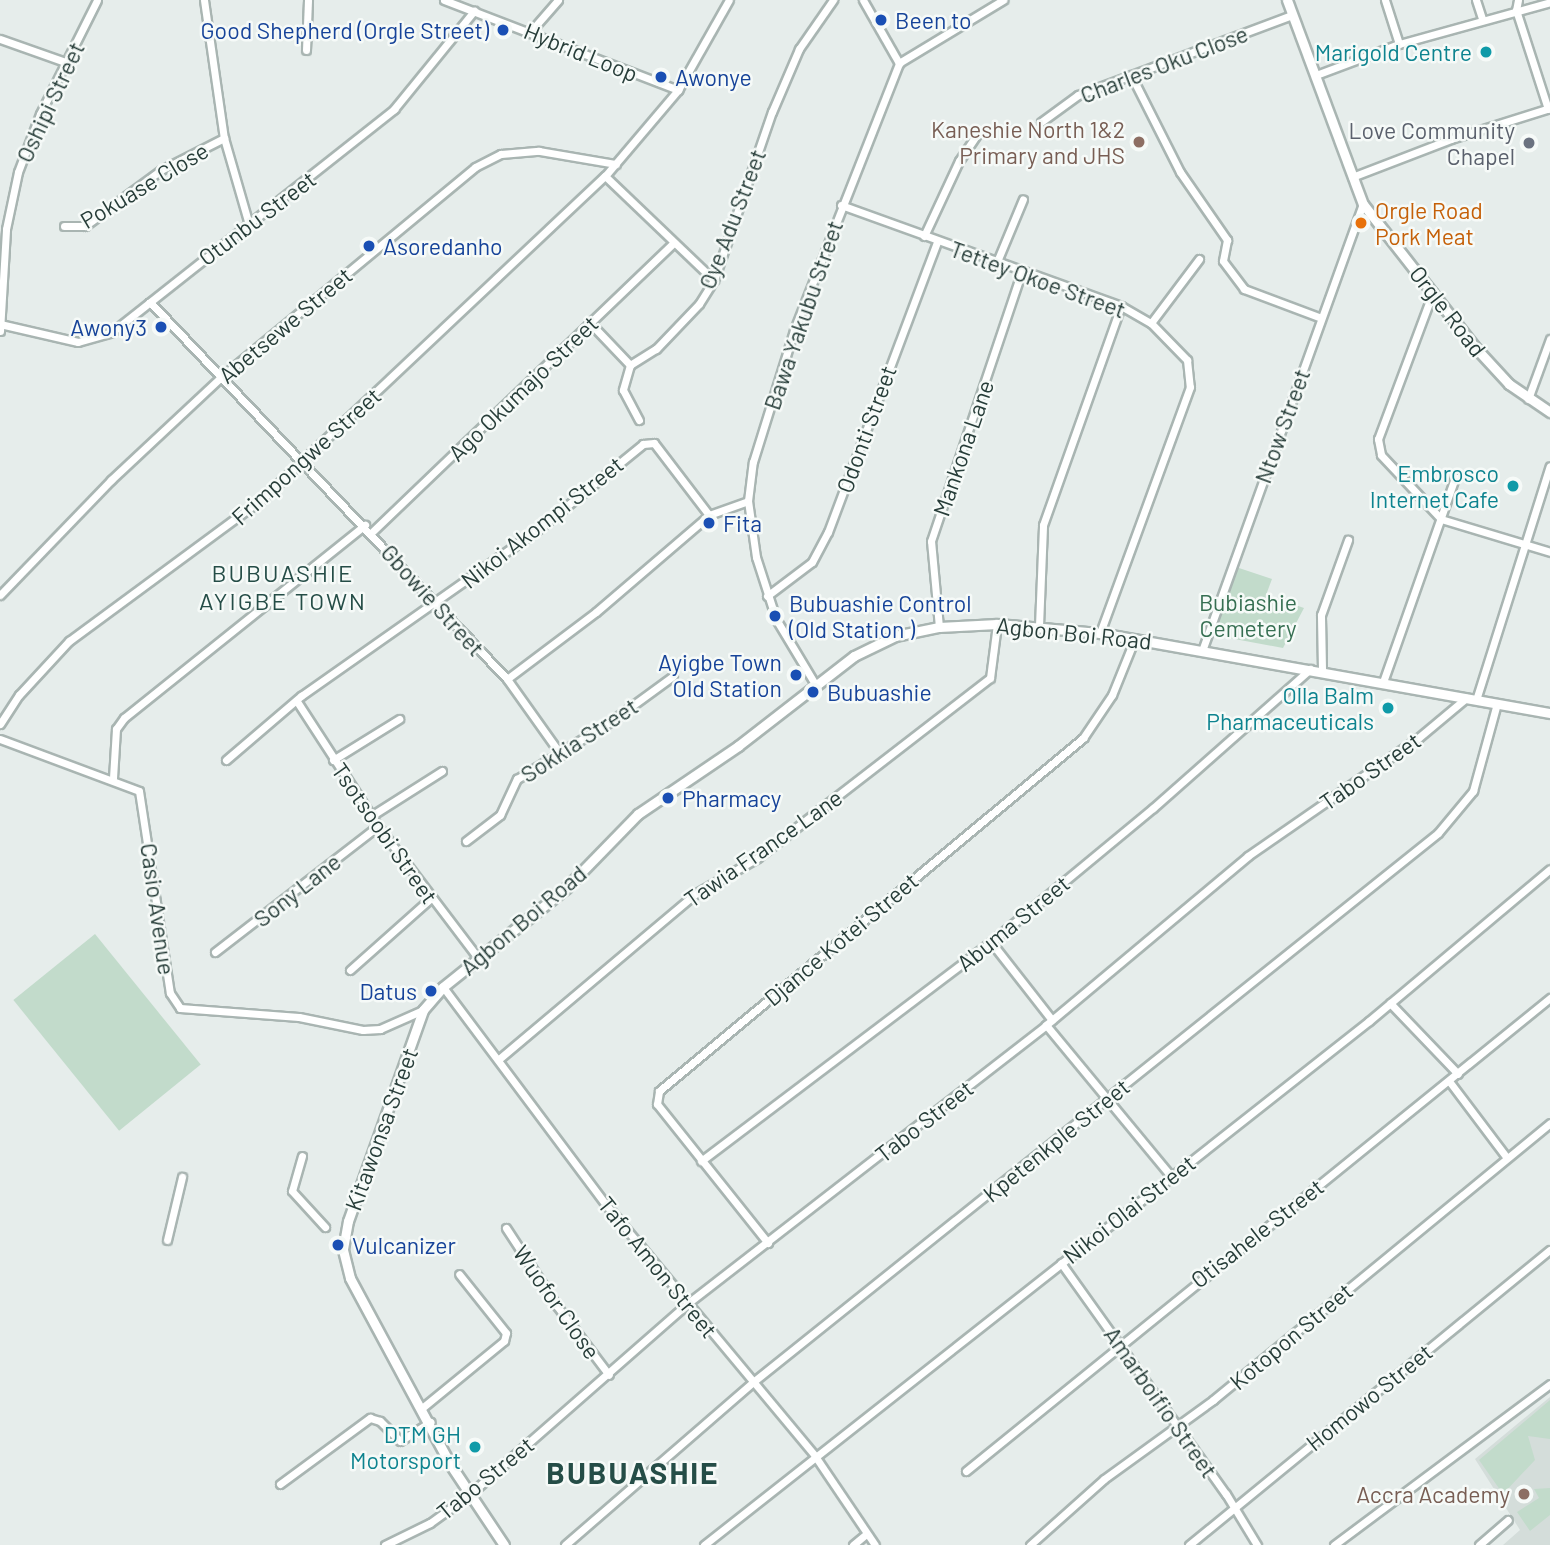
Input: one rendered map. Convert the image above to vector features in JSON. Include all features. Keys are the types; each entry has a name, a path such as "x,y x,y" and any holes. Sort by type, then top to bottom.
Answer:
{"street":[{"name":"Oshipi Street","path":"1,326 6,229 18,172 40,114 68,63 97,0"},
{"path":"204,0 224,138 248,221"},
{"path":"306,50 308,0"},
{"name":"Hybrid Loop","path":"444,0 531,31 678,90"},
{"path":"531,31 558,0"},
{"path":"616,164 678,90 729,0"},
{"name":"Oye Adu Street","path":"630,365 656,349 699,304 713,280 772,112 799,49 833,0"},
{"path":"863,0 900,63 1003,0"},
{"name":"Orgle Road","path":"1287,0 1363,204 1474,346 1528,399 1550,412"},
{"path":"1385,0 1399,44"},
{"path":"1476,0 1482,19"},
{"path":"1352,177 1451,138 1549,108 1516,10 1518,0"},
{"path":"1316,75 1399,44 1550,2"},
{"name":"Otunbu Street","path":"1,326 71,341 94,340 150,302 248,221 335,159 394,109 474,11"},
{"name":"Charles Oku Close","path":"1041,122 1078,95 1292,15"},
{"path":"0,39 68,63"},
{"name":"Bawa Yakubu Street","path":"815,684 776,619 767,596 753,540 748,502 753,462 794,330 841,205 900,63"},
{"path":"1131,75 1180,172 1227,240 1223,261 1244,289 1321,318"},
{"path":"924,236 977,134"},
{"name":"Pokuase Close","path":"64,226 85,226 161,170 224,138"},
{"name":"Abetsewe Street","path":"0,595 111,480 219,379 488,160 501,154 539,151 616,164"},
{"name":"Frimpongwe Street","path":"0,724 19,695 69,641 167,566 227,528 302,461 616,164"},
{"path":"605,176 713,280"},
{"path":"996,264 1023,200"},
{"name":"Ntow Street","path":"1203,648 1363,204"},
{"name":"Tettey Okoe Street","path":"841,205 996,264 1121,306 1151,323 1187,360 1190,387 1100,633"},
{"name":"Odonti Street","path":"767,596 812,562 828,533 937,242"},
{"name":"Ago Okumajo Street","path":"372,532 673,243"},
{"path":"1151,323 1199,259"},
{"name":"Mankona Lane","path":"939,626 932,541 1021,273"},
{"path":"1433,292 1378,439 1381,455 1441,519 1550,552"},
{"name":"Gbowie Street","path":"150,302 219,379 372,532 434,605 507,680 561,755"},
{"path":"1039,626 1044,525 1121,306"},
{"path":"591,324 630,365 623,390 639,420"},
{"path":"1528,399 1550,339"},
{"name":"Nikoi Akompi Street","path":"226,760 298,703 301,696 536,531 643,444 654,443 709,515"},
{"path":"1475,700 1550,466"},
{"path":"1383,682 1455,477"},
{"path":"507,680 596,612 709,515 748,502"},
{"path":"113,778 116,729 124,718 365,525"},
{"path":"1322,669 1321,615 1348,540"},
{"name":"Agbon Boi Road","path":"423,1010 443,986 566,888 629,822 738,746 815,684 880,642 939,626 997,624 1100,633 1322,669 1550,713"},
{"name":"Tawia France Lane","path":"499,1059 695,894 757,858 990,678 997,624"},
{"name":"Djance Kotei Street","path":"768,1243 657,1104 662,1087 1083,738 1112,695 1135,638"},
{"name":"Abuma Street","path":"701,1161 991,942 1153,808 1311,668"},
{"name":"Sokkia Street","path":"466,841 500,816 517,779 561,755 673,676"},
{"name":"Tabo Street","path":"385,1545 429,1523 470,1494 688,1303 1049,1022 1248,856 1475,700"},
{"name":"Tsotsoobi Street","path":"298,703 378,827 430,899 479,959"},
{"name":"Kpetenkple Street","path":"565,1545 753,1382 1108,1097 1358,902 1448,824 1473,791 1497,704"},
{"path":"333,760 399,719"},
{"name":"Casio Avenue","path":"0,739 134,786 143,803 170,993 180,1008 299,1017 363,1030 380,1029 423,1010"},
{"path":"371,817 442,771"},
{"name":"Sony Lane","path":"215,952 378,827"},
{"name":"Nikoi Olai Street","path":"704,1545 1390,1003 1550,869"},
{"path":"350,970 430,899"},
{"path":"991,942 1049,1022 1171,1176"},
{"name":"Tafo Amon Street","path":"443,986 607,1206 815,1456 875,1545"},
{"name":"Otisahele Street","path":"966,1471 1120,1343 1550,999"},
{"path":"1390,1003 1458,1074"},
{"name":"Kitawonsa Street","path":"422,1408 350,1278 343,1249 348,1222 423,1010"},
{"path":"1449,1081 1507,1158"},
{"name":"Kotopon Street","path":"1030,1545 1104,1479 1223,1392 1550,1123"},
{"path":"302,1156 292,1191 325,1227"},
{"path":"167,1240 182,1177"},
{"name":"Wuofor Close","path":"506,1228 563,1315 609,1374"},
{"name":"Homowo Street","path":"1189,1545 1550,1250"},
{"name":"Amarboifio Street","path":"1061,1263 1177,1424 1257,1545"},
{"path":"459,1274 506,1334 503,1341 422,1408 470,1494 504,1545"},
{"path":"1334,1545 1550,1384"},
{"path":"280,1484 370,1418 380,1421 400,1441 430,1422"},
{"path":"1479,1545 1508,1520"},
{"path":"853,1545 866,1534"}],"shaded area":[{"name":"Accra Academy","path":"1550,1397 1550,1545 1503,1545 1520,1530 1475,1459"}],"green space":[{"name":"Bubiashie Cemetery","path":"1236,567 1272,579 1266,595 1304,608 1283,648 1213,635"},
{"path":"95,934 201,1065 119,1131 13,1000"},
{"path":"1550,1400 1550,1439 1528,1436 1535,1460 1503,1494 1479,1460"},
{"path":"1550,1488 1550,1515 1530,1531 1517,1512 1539,1498 1534,1489"}],"place":[{"name":"Been to","path":"881,20"},
{"name":"Good Shepherd (Orgle Street)","path":"503,30"},
{"name":"Marigold Centre","path":"1486,52"},
{"name":"Awonye","path":"661,77"},
{"name":"Kaneshie North 1&2 Primary and JHS","path":"1139,142"},
{"name":"Love Community Chapel","path":"1529,143"},
{"name":"Orgle Road Pork Meat","path":"1361,223"},
{"name":"Asoredanho","path":"369,246"},
{"name":"Awony3","path":"161,327"},
{"name":"Embrosco Internet Cafe","path":"1513,486"},
{"name":"Fita","path":"709,523"},
{"name":"Bubuashie Control (Old Station )","path":"775,616"},
{"name":"Ayigbe Town Old Station","path":"796,675"},
{"name":"Bubuashie","path":"813,692"},
{"name":"Olla Balm Pharmaceuticals","path":"1388,708"},
{"name":"Pharmacy","path":"668,798"},
{"name":"Datus","path":"431,991"},
{"name":"Vulcanizer","path":"338,1245"},
{"name":"DTM GH Motorsport","path":"475,1447"},
{"name":"Accra Academy","path":"1524,1494"}],"district":[{"name":"BUBUASHIE AYIGBE TOWN","path":"283,587"},
{"name":"BUBUASHIE","path":"633,1472"}]}
